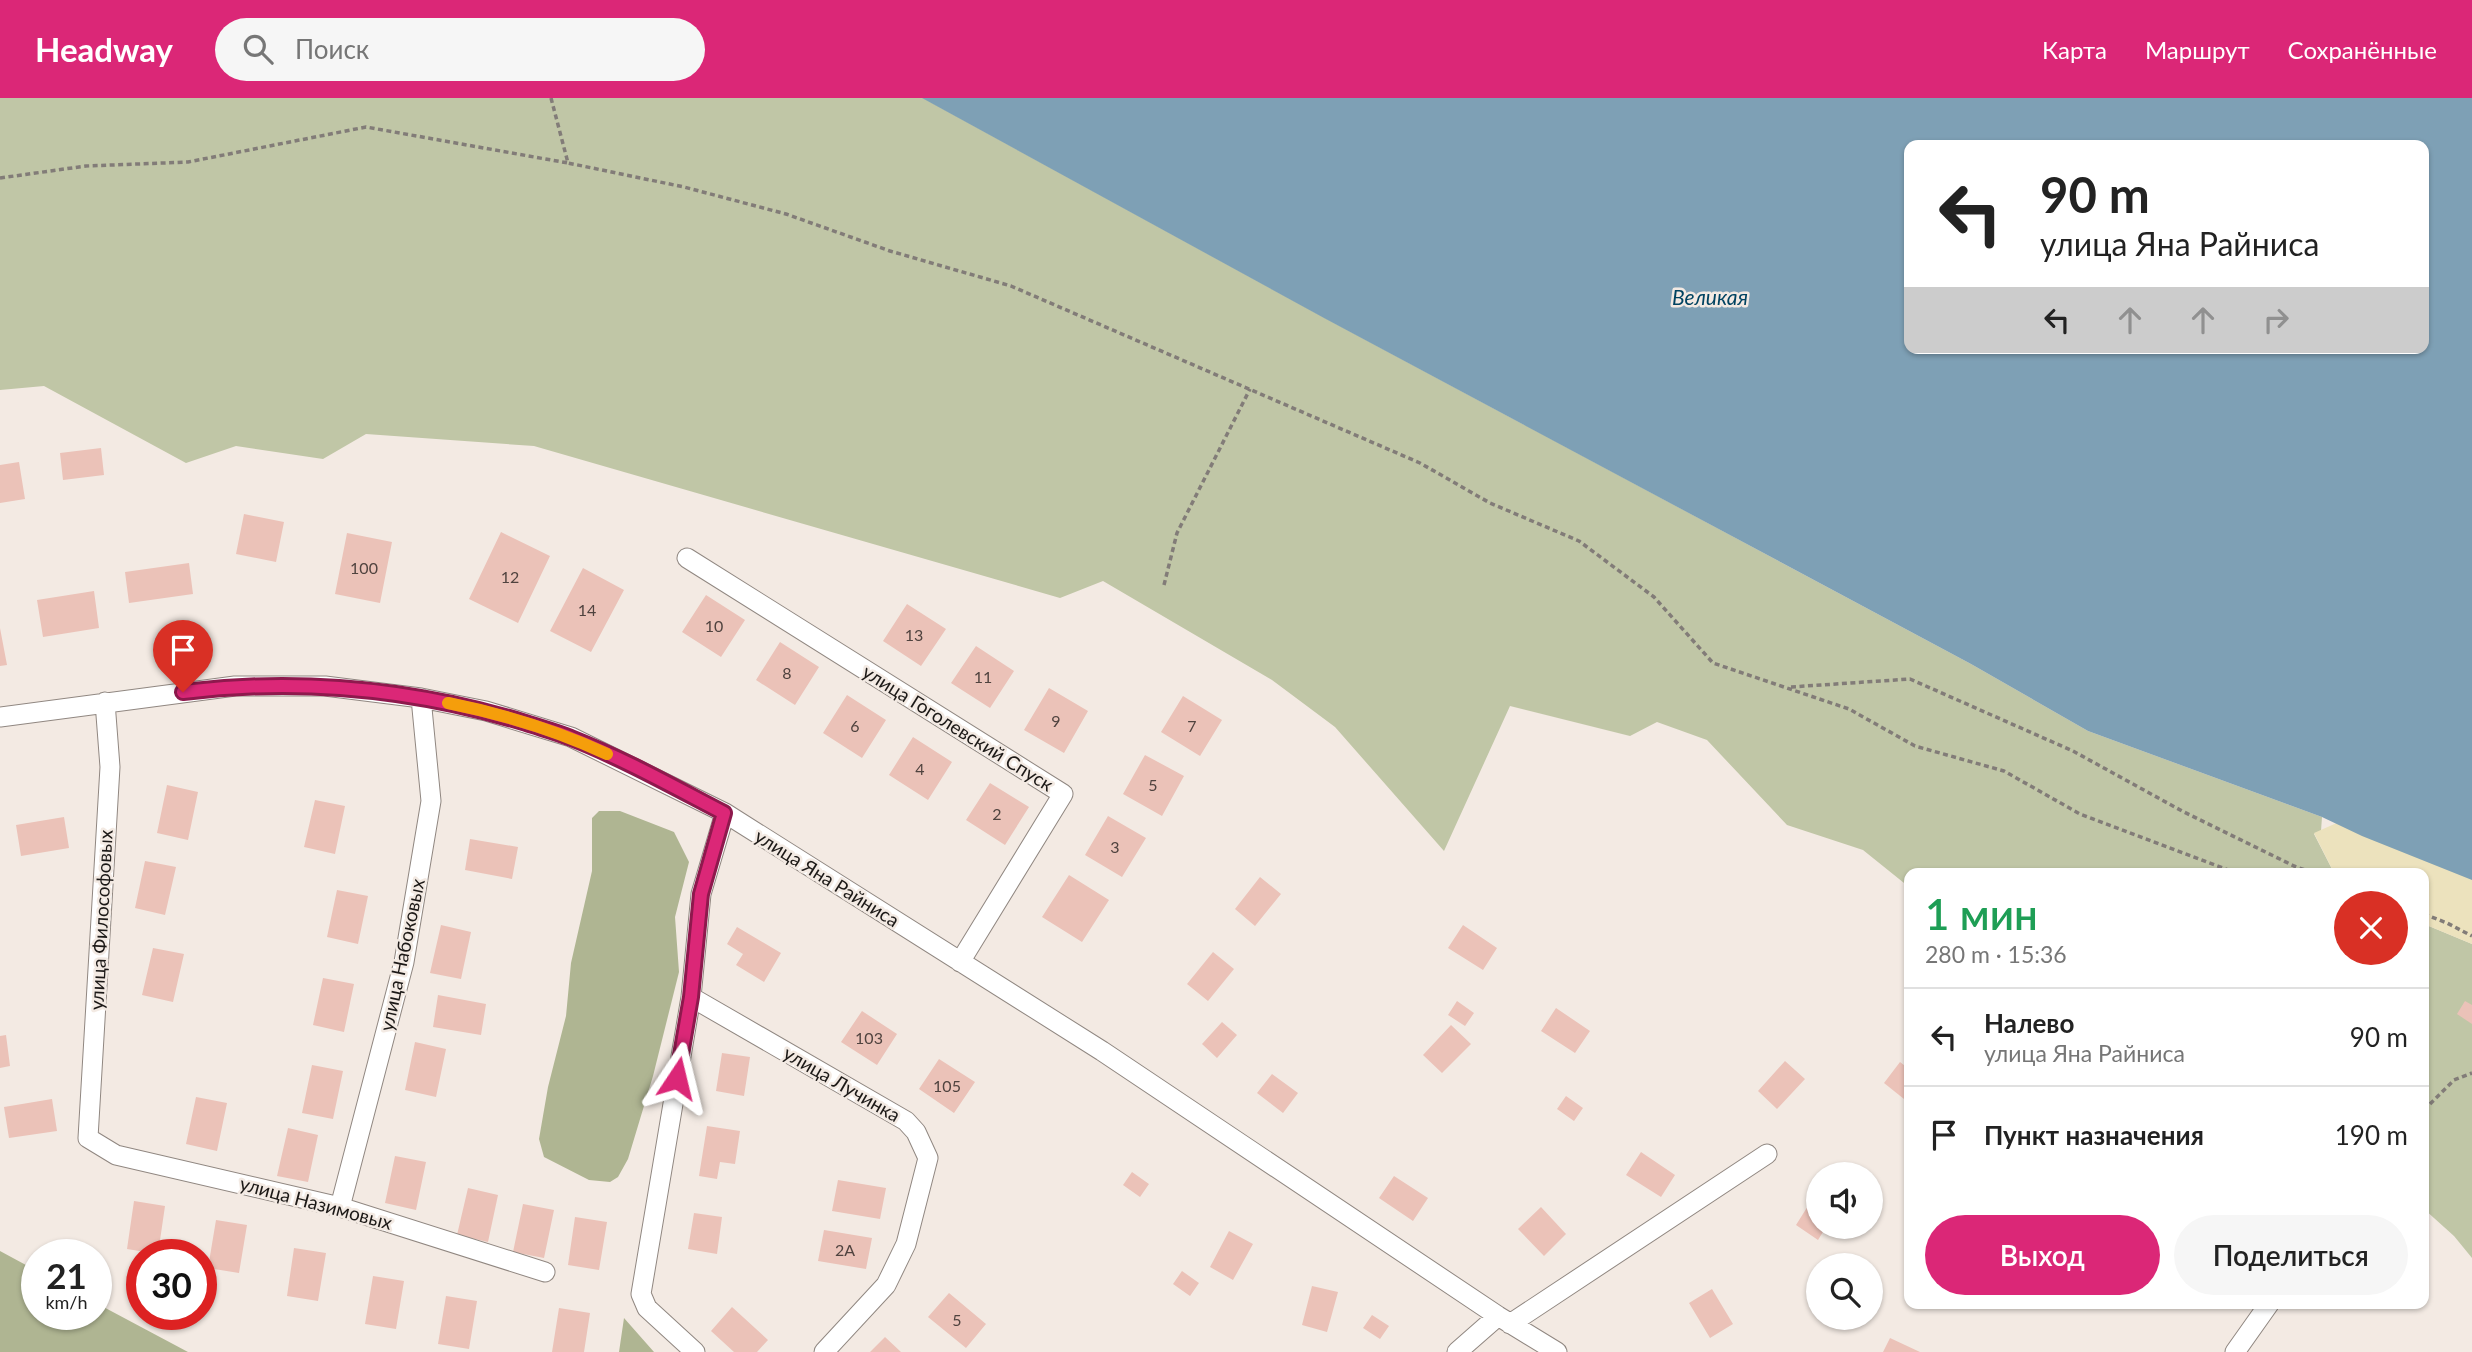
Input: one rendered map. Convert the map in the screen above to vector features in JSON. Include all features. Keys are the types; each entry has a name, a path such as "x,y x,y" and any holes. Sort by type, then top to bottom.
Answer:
{"street":[{"name":"улица Гоголевский Спуск","path":"687,558 1063,794 960,962"},
{"name":"улица Яна Райниса","path":"0,717 235,686 325,686 421,698 486,711 571,737 724,813 1102,1051 1504,1320 1558,1352"},
{"name":"улица Набоковых","path":"340,1207 404,962 431,801 421,698"},
{"name":"улица Философовых","path":"88,1138 110,767 105,702"},
{"path":"695,1352 647,1308 641,1294 691,997 701,894 724,813"},
{"name":"улица Лучинка","path":"691,997 906,1121 916,1132 928,1158 906,1244 887,1285 824,1352"},
{"name":"улица Назимовых","path":"88,1138 116,1155 340,1207 545,1272"},
{"path":"1457,1352 1768,1154"},
{"path":"2235,1352 2265,1309"}],"path":[{"path":"551,98 568,163"},
{"path":"0,178 86,166 188,162 366,127 684,187 786,214 890,251 1012,286 1420,463 1490,503 1579,541 1654,597 1713,663 1849,709 1915,746 2004,771 2080,814 2223,868"},
{"path":"1164,585 1177,533 1250,389"},
{"path":"1789,687 1910,678 2073,751 2182,811 2299,868"},
{"path":"2212,864 2215,868"},
{"path":"2429,916 2472,936"},
{"path":"2429,1105 2454,1080 2472,1073"}],"green space":[{"path":"0,98 923,98 1325,318 1971,664 2088,731 2322,817 2321,831 2314,834 2331,868 1904,868 1904,883 1863,850 1787,825 1707,740 1657,722 1630,736 1510,706 1444,851 1335,727 1272,680 1103,581 1060,598 534,446 366,434 323,459 236,446 186,463 44,386 0,390"},
{"path":"599,811 620,811 674,832 689,862 675,917 679,972 653,1076 628,1159 618,1177 610,1182 589,1180 544,1157 539,1139 548,1087 566,1016 571,963 592,871 592,818"},
{"path":"2429,926 2472,944 2472,1258 2454,1236 2429,1214"},
{"path":"0,1251 21,1262 21,1330 112,1330 112,1312 126,1319 126,1330 147,1330 188,1352 0,1352"},
{"path":"624,1318 654,1352 619,1352"}],"sand":[{"path":"2348,818 2472,874 2472,944 2429,926 2429,868 2332,868 2314,833"}],"water":[{"name":"Великая","path":"922,98 2472,98 2472,880 2322,817 2088,731 1971,664 1324,318"}],"building":[{"path":"101,448 104,475 63,480 60,453"},
{"path":"19,462 25,499 0,503 0,465"},
{"path":"244,514 284,522 276,562 236,554"},
{"path":"501,532 550,556 518,623 469,599"},
{"path":"347,533 392,542 380,603 335,594"},
{"path":"189,563 193,594 129,603 125,572"},
{"path":"583,568 624,590 591,652 550,631"},
{"path":"94,591 99,628 43,637 37,600"},
{"path":"706,595 745,620 721,657 682,632"},
{"path":"907,604 946,629 921,666 883,641"},
{"path":"0,628 7,665 0,666"},
{"path":"780,642 819,667 795,705 756,680"},
{"path":"976,646 1014,671 990,708 951,683"},
{"path":"1049,688 1088,711 1064,753 1024,730"},
{"path":"847,695 886,720 862,758 823,733"},
{"path":"1183,696 1222,720 1200,756 1161,732"},
{"path":"913,737 952,762 928,800 889,775"},
{"path":"1145,755 1184,776 1162,816 1123,794"},
{"path":"990,783 1029,807 1005,845 966,820"},
{"path":"167,785 198,792 188,840 157,833"},
{"path":"315,800 345,806 335,854 304,847"},
{"path":"1108,816 1146,838 1122,877 1085,855"},
{"path":"64,817 69,848 21,856 16,825"},
{"path":"470,839 518,847 512,879 465,870"},
{"path":"145,861 176,867 165,915 135,908"},
{"path":"1069,875 1109,900 1082,942 1042,917"},
{"path":"1260,877 1281,894 1255,926 1235,909"},
{"path":"337,890 368,896 358,944 327,937"},
{"path":"441,925 471,932 461,979 430,973"},
{"path":"1463,925 1497,948 1483,970 1448,948"},
{"path":"737,927 781,953 764,982 736,965 743,954 727,944"},
{"path":"153,948 184,954 173,1002 142,995"},
{"path":"1213,952 1234,969 1208,1001 1187,984"},
{"path":"323,978 354,984 344,1032 313,1025"},
{"path":"438,995 486,1004 481,1035 433,1027"},
{"path":"1457,1001 1474,1013 1465,1026 1448,1015"},
{"path":"2465,1001 2472,1005 2472,1024 2457,1014"},
{"path":"1556,1008 1590,1031 1575,1053 1541,1031"},
{"path":"862,1011 897,1034 877,1065 841,1042"},
{"path":"1222,1022 1237,1035 1217,1058 1202,1044"},
{"path":"1451,1025 1471,1044 1442,1073 1423,1055"},
{"path":"6,1035 10,1066 0,1068 0,1036"},
{"path":"415,1042 446,1049 436,1097 405,1090"},
{"path":"722,1053 750,1057 744,1096 716,1091"},
{"path":"939,1059 975,1082 954,1113 919,1089"},
{"path":"1785,1061 1805,1079 1777,1109 1758,1091"},
{"path":"1900,1062 1904,1065 1904,1099 1884,1083"},
{"path":"312,1065 343,1071 333,1119 302,1113"},
{"path":"1272,1074 1298,1093 1283,1113 1257,1093"},
{"path":"1566,1096 1583,1108 1574,1121 1557,1109"},
{"path":"196,1097 227,1103 217,1151 186,1144"},
{"path":"52,1099 57,1131 9,1138 4,1107"},
{"path":"707,1126 740,1131 735,1164 720,1162 717,1179 699,1176"},
{"path":"288,1128 318,1135 308,1182 277,1176"},
{"path":"1641,1152 1675,1175 1661,1197 1626,1175"},
{"path":"395,1156 426,1162 416,1210 385,1203"},
{"path":"1132,1172 1149,1184 1140,1197 1123,1185"},
{"path":"1394,1176 1428,1198 1413,1221 1379,1198"},
{"path":"838,1180 886,1188 880,1219 832,1211"},
{"path":"468,1188 498,1195 488,1242 457,1235"},
{"path":"134,1201 165,1206 160,1239 128,1239"},
{"path":"523,1204 554,1210 544,1258 513,1252"},
{"path":"1541,1207 1566,1234 1544,1256 1518,1229"},
{"path":"1806,1209 1806,1232 1796,1225"},
{"path":"694,1213 722,1217 717,1254 688,1249"},
{"path":"575,1217 607,1222 599,1270 568,1265"},
{"path":"216,1220 247,1225 239,1273 217,1269 217,1239 213,1239"},
{"path":"824,1230 872,1238 866,1269 818,1261"},
{"path":"1229,1231 1253,1244 1233,1280 1210,1267"},
{"path":"294,1248 326,1253 318,1301 287,1296"},
{"path":"1182,1271 1199,1283 1190,1296 1173,1284"},
{"path":"373,1276 404,1281 396,1329 365,1324"},
{"path":"1312,1286 1338,1292 1327,1332 1302,1325"},
{"path":"1712,1289 1733,1324 1710,1338 1689,1303"},
{"path":"949,1293 986,1324 966,1348 928,1317"},
{"path":"446,1296 477,1301 469,1349 438,1344"},
{"path":"732,1307 768,1340 757,1352 734,1352 711,1331"},
{"path":"559,1308 590,1313 584,1352 552,1352"},
{"path":"1372,1315 1389,1326 1380,1339 1363,1328"},
{"path":"885,1337 901,1352 870,1352"},
{"path":"1890,1338 1920,1352 1883,1352"}],"slow traffic":[{"path":"448,703 486,711 571,737 607,754"}],"route":[{"path":"183,692 235,686 325,686 421,698 486,711 571,737 724,813 701,894 691,997 677,1078"}]}
